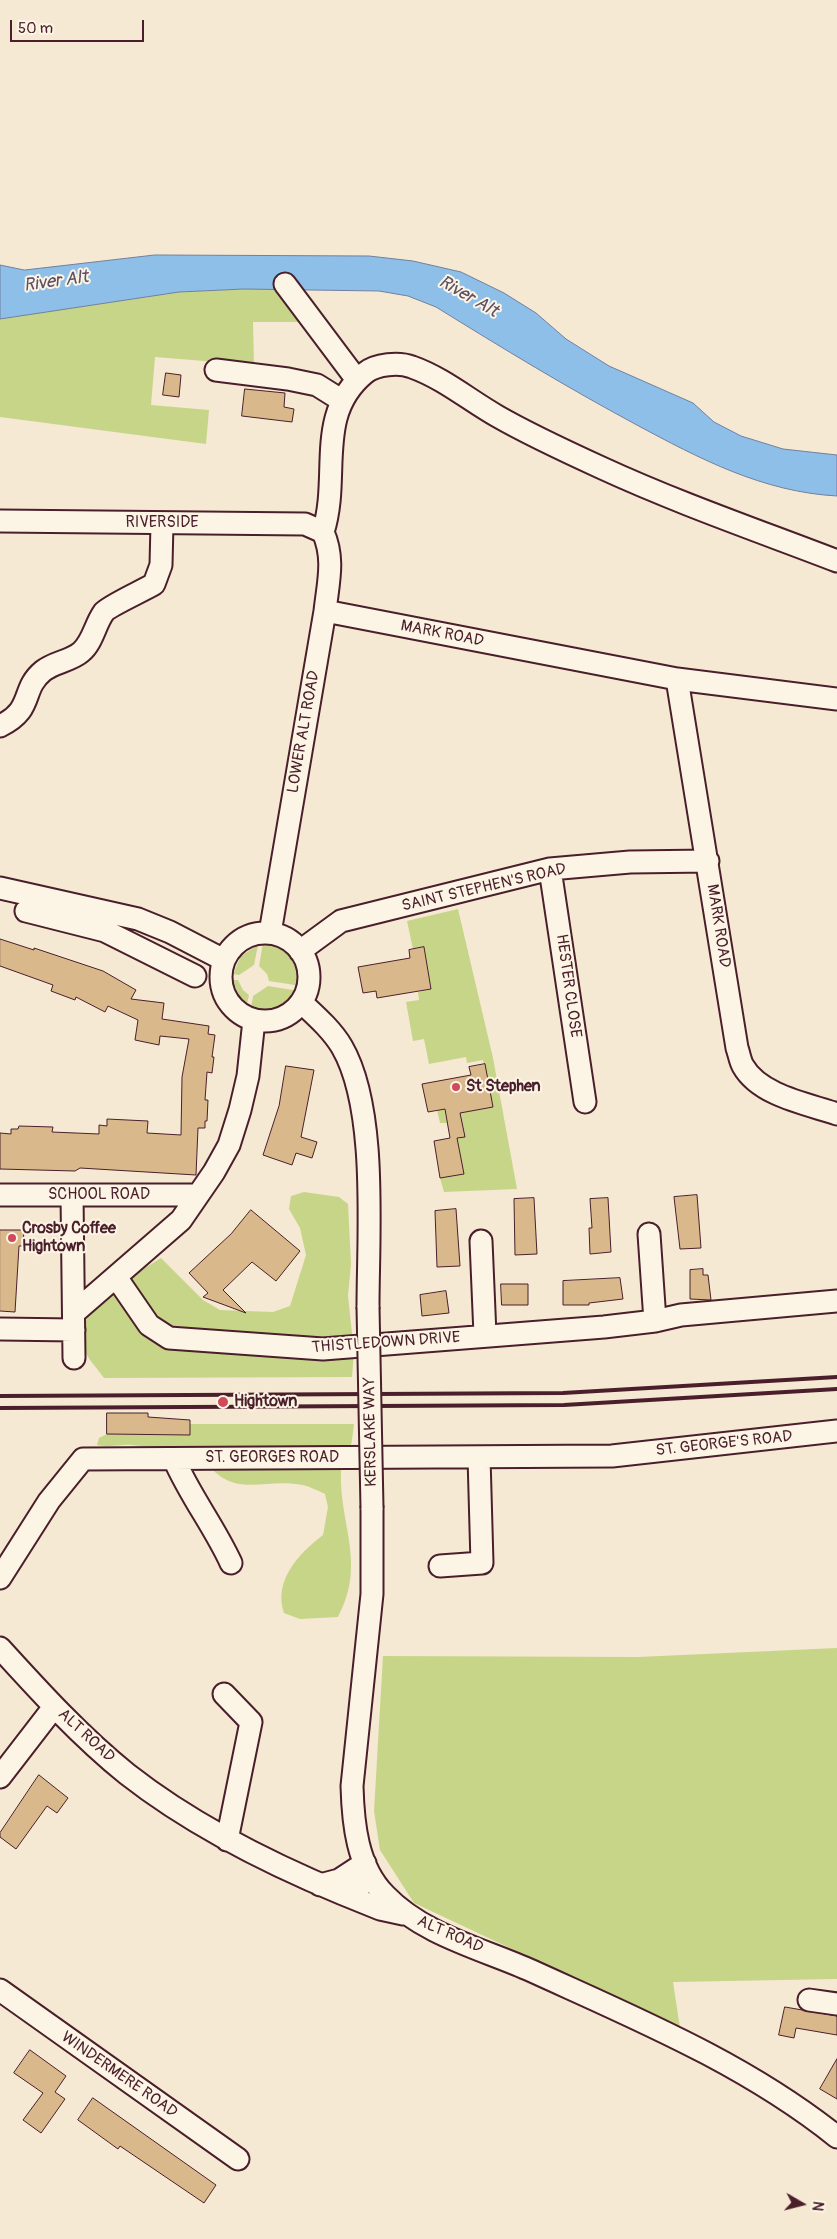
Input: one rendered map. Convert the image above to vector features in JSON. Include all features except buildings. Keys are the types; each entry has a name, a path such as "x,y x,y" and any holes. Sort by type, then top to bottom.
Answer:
{"street":[{"path":"285,284 357,380"},
{"path":"323,532 329,513 334,419 341,400 357,380 367,372 382,366 397,364 418,369 498,416 603,468 837,562"},
{"path":"216,370 288,379 317,386 341,400"},
{"name":"RIVERSIDE","path":"0,521 305,524 323,532"},
{"path":"0,726 14,719 20,713 29,689 43,671 81,652 93,636 105,611 154,584 161,566 162,524"},
{"name":"LOWER ALT ROAD","path":"270,934 325,611 331,562 330,547 323,532"},
{"name":"MARK ROAD","path":"325,611 676,679 837,699"},
{"name":"MARK ROAD","path":"676,679 708,861 737,1048 743,1067 758,1082 774,1092 837,1114"},
{"name":"SAINT STEPHEN'S ROAD","path":"300,951 341,922 550,869 630,862 708,861"},
{"name":"HESTER CLOSE","path":"550,869 585,1102"},
{"path":"0,888 107,921 195,976"},
{"path":"26,910 170,932 224,960"},
{"path":"256,934 270,934 287,939 300,951 307,963 309,976 307,990 301,1002 292,1012 280,1019 268,1021 254,1020 237,1012 225,997 221,979 224,960 232,948 243,939 256,934"},
{"name":"KERSLAKE WAY","path":"301,1002 326,1025 342,1047 356,1083 365,1123 372,1594 352,1786 356,1833 369,1871"},
{"path":"0,1329 75,1321 116,1277 181,1220 229,1144 248,1076 254,1020"},
{"name":"SCHOOL ROAD","path":"0,1195 198,1195"},
{"path":"72,1195 74,1358"},
{"path":"649,1234 655,1321"},
{"path":"481,1240 485,1336"},
{"name":"THISTLEDOWN DRIVE","path":"116,1277 149,1326 160,1334 177,1340 323,1349 655,1321 681,1315 837,1301"},
{"name":"ST. GEORGE'S ROAD","path":"612,1456 837,1431"},
{"name":"ST. GEORGES ROAD","path":"0,1578 49,1501 83,1460 612,1456"},
{"path":"440,1566 482,1563 479,1457"},
{"path":"174,1459 187,1489 221,1541 231,1562"},
{"name":"ALT ROAD","path":"0,1648 54,1707 127,1774 227,1840 320,1885 380,1909 406,1914"},
{"path":"224,1694 251,1722 227,1840"},
{"path":"0,1777 54,1707"},
{"path":"320,1885 369,1871"},
{"path":"343,1894 369,1871"},
{"name":"ALT ROAD","path":"369,1871 383,1894 406,1914 425,1926 535,1973 704,2050 765,2086 815,2119 837,2137"},
{"name":"WINDERMERE ROAD","path":"0,1990 238,2159"},
{"path":"809,2000 837,2004"}],"green space":[{"path":"283,289 308,322 253,322 254,365 155,357 151,405 209,410 206,444 0,417 0,319 179,292"},
{"path":"458,909 493,1058 517,1189 444,1192 440,1178 463,1174 457,1138 464,1137 463,1129 449,1132 447,1123 440,1123 437,1110 475,1102 477,1110 493,1107 483,1060 467,1063 466,1057 429,1064 424,1039 413,1041 406,1002 419,1000 418,992 431,989 424,947 413,949 407,921"},
{"path":"263,943 280,946 293,955 300,969 301,986 269,981 267,974 259,966"},
{"path":"258,945 254,965 239,975 233,974 241,956"},
{"path":"233,980 238,980 243,990 249,995 247,1004 238,994"},
{"path":"268,986 299,991 291,1003 279,1010 265,1011 251,1008 253,996"},
{"path":"304,1192 339,1197 348,1204 351,1264 348,1296 354,1352 352,1377 104,1378 84,1349 84,1329 88,1315 108,1292 161,1258 203,1300 220,1310 273,1312 290,1306 306,1255 300,1228 289,1209 291,1196"},
{"path":"190,1424 354,1424 350,1450 341,1471 341,1491 351,1561 346,1597 338,1617 300,1619 284,1613 282,1601 282,1590 290,1569 305,1550 323,1535 328,1507 325,1494 303,1485 288,1483 238,1484 226,1480 215,1472 204,1459 177,1452 132,1445 97,1445 99,1438 107,1434 190,1435"},
{"path":"837,1648 837,1979 673,1982 680,2028 414,1903 380,1850 374,1811 383,1656 638,1657"}],"water":[{"name":"River Alt","path":"155,255 369,256 413,261 461,272 504,293 536,313 566,339 609,366 693,403 714,422 741,436 783,449 837,455 837,496 783,488 733,472 708,461 659,437 585,396 510,353 436,307 408,296 379,291 244,289 179,292 0,319 0,265 24,270"}],"railway":[{"path":"0,1396 563,1393 837,1377"},
{"path":"0,1408 564,1405 837,1389"}],"place":[{"name":"St Stephen","path":"456,1087"},
{"name":"Crosby Coffee Hightown","path":"12,1238"},
{"name":"Hightown","path":"223,1402"}]}
